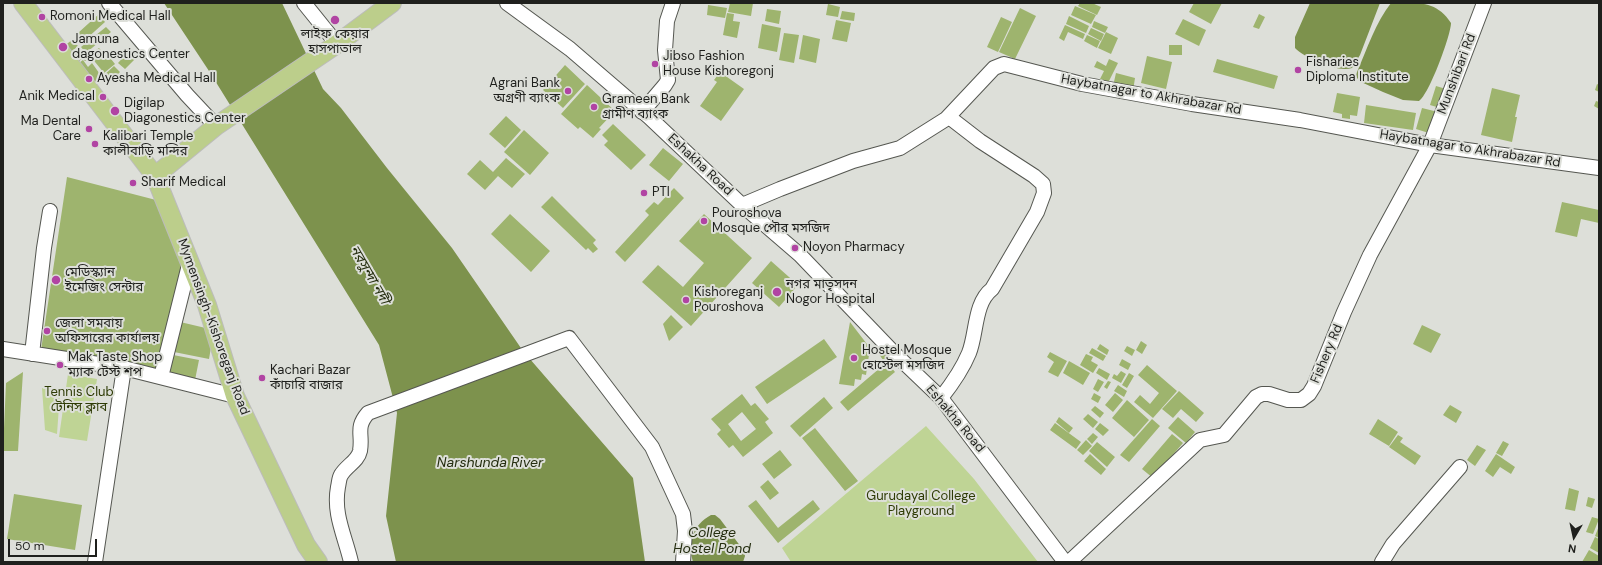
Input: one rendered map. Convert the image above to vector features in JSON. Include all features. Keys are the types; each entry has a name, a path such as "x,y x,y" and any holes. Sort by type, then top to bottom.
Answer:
{"main road":[{"name":"Mymensingh-Kishoreganj Road","path":"23,3 154,176 207,305 235,396 306,544 318,562"},
{"path":"154,176 219,124 337,44 392,3"}],"street":[{"path":"109,3 187,95 219,124"},
{"path":"304,3 337,44"},
{"name":"Eshakha Road","path":"507,3 570,49 642,112 742,205 800,255 896,355 941,398 1064,562"},
{"path":"642,112 666,85 668,80 665,50 667,21 673,3"},
{"name":"Munshibari Rd","path":"1430,145 1484,3"},
{"name":"Haybatnagar to Akhrabazar Rd","path":"742,205 853,162 900,148 949,117 994,68 1004,64 1082,84 1192,104 1300,120 1430,145 1599,168"},
{"path":"941,398 960,373 969,352 981,305 987,293 992,289 1022,240 1037,212 1044,193 1043,184 1034,176 980,141 949,117"},
{"name":"Fishery Rd","path":"1069,562 1200,440 1224,435 1256,397 1262,394 1269,394 1288,400 1301,400 1309,394 1320,373 1344,312 1370,255 1430,145"},
{"path":"32,354 44,248 50,212"},
{"path":"161,377 190,261"},
{"path":"351,562 347,544 338,518 336,500 340,476 358,457 360,451 361,421 368,413 569,338 652,447 683,514 685,531 683,562"},
{"path":"3,349 124,368 235,396"},
{"path":"95,562 124,368"},
{"path":"1382,562 1393,544 1460,467"}],"green space":[{"name":"Tennis Club টেনিস ক্লাব","path":"68,374 97,379 87,441 59,437"},
{"path":"42,388 60,392 57,434 45,430"},
{"name":"Gurudayal College Playground","path":"926,426 974,479 1038,562 791,562 782,548"}],"water":[{"name":"Narshunda River","path":"164,3 282,3 323,89 341,108 387,168 452,248 523,351 633,478 645,562 396,562 386,516 397,413 379,345 209,71"},
{"path":"1310,3 1380,3 1360,55 1352,68 1346,69 1330,67 1306,56 1295,48 1295,37"},
{"path":"1391,3 1425,4 1439,10 1451,23 1434,77 1419,101 1403,100 1359,81 1356,76 1376,27"},
{"name":"College Hostel Pond","path":"711,515 715,515 720,519 744,551 745,556 743,562 693,562 691,555 691,541 693,535 700,524"}],"building":[{"path":"730,3 753,3 751,16 728,12"},
{"path":"1080,3 1092,3 1101,7 1097,15 1078,6"},
{"path":"1194,3 1222,3 1211,24 1189,12"},
{"path":"828,4 840,7 838,17 826,15"},
{"path":"708,5 727,8 725,18 707,15"},
{"path":"1075,6 1096,15 1091,24 1071,15"},
{"path":"1020,8 1036,16 1015,59 999,52"},
{"path":"767,9 781,11 779,24 765,21"},
{"path":"842,11 855,13 854,21 840,19"},
{"path":"727,13 734,14 733,21 740,22 737,38 723,35"},
{"path":"99,14 105,22 85,40 78,33"},
{"path":"1259,14 1265,17 1259,29 1253,27"},
{"path":"1069,16 1089,26 1086,33 1066,24"},
{"path":"1001,17 1012,22 998,52 987,47"},
{"path":"1183,19 1206,30 1199,46 1175,34"},
{"path":"836,20 851,23 847,42 832,39"},
{"path":"1094,21 1108,27 1105,33 1092,27"},
{"path":"762,24 781,28 777,52 758,48"},
{"path":"1065,25 1085,34 1083,39 1068,32 1064,41 1059,38"},
{"path":"106,27 111,32 86,53 81,47"},
{"path":"1091,28 1104,34 1101,41 1088,34"},
{"path":"1106,32 1118,38 1111,54 1098,48"},
{"path":"784,33 799,35 794,63 779,60"},
{"path":"803,35 820,39 816,63 799,59"},
{"path":"1087,35 1100,41 1097,48 1084,41"},
{"path":"72,40 78,46 70,53 64,46"},
{"path":"1169,45 1182,45 1182,55 1169,55"},
{"path":"99,48 105,55 107,54 115,64 104,73 91,57 85,61 83,59"},
{"path":"80,49 86,55 77,63 71,56"},
{"path":"130,50 137,57 125,69 118,63"},
{"path":"1147,56 1172,62 1166,89 1141,83"},
{"path":"1109,59 1118,63 1106,87 1098,83 1104,71 1094,67 1097,61 1106,66"},
{"path":"1217,59 1278,76 1274,89 1213,72"},
{"path":"83,60 88,67 92,63 102,77 114,66 120,72 107,85 100,78 92,85 76,65"},
{"path":"565,65 585,84 563,108 543,90"},
{"path":"720,72 744,89 721,121 700,106 717,82 714,80"},
{"path":"1116,73 1135,78 1133,91 1113,86"},
{"path":"1597,84 1599,85 1599,92 1595,90"},
{"path":"587,85 615,111 599,128 601,129 593,138 580,127 578,129 561,114"},
{"path":"1436,86 1446,89 1440,108 1430,105"},
{"path":"1492,88 1520,95 1515,117 1517,117 1512,142 1481,135"},
{"path":"1337,93 1360,97 1357,116 1350,115 1350,119 1342,118 1342,114 1333,112"},
{"path":"1596,101 1599,102 1599,109 1594,106"},
{"path":"1366,105 1416,113 1413,130 1364,123"},
{"path":"1422,108 1438,112 1432,134 1416,129"},
{"path":"506,116 521,130 505,148 489,134"},
{"path":"613,124 646,155 631,170 604,145 608,141 602,135"},
{"path":"524,130 549,153 530,175 504,152"},
{"path":"663,148 683,164 669,181 649,165"},
{"path":"506,158 525,174 512,188 498,176 485,190 467,174 480,160 493,172"},
{"path":"67,177 156,200 183,264 155,375 41,350"},
{"path":"674,188 684,198 625,262 615,252 649,215 645,211 654,202 658,205"},
{"path":"552,196 596,240 593,243 598,249 593,253 588,248 586,250 541,207"},
{"path":"1562,202 1599,210 1599,223 1581,219 1577,237 1555,232"},
{"path":"510,214 550,251 531,272 491,234"},
{"path":"704,214 752,258 691,326 642,282 658,265 683,287 704,263 679,241"},
{"path":"771,261 798,285 779,307 752,283"},
{"path":"671,315 683,327 669,341 663,324"},
{"path":"176,321 214,330 209,359 169,351"},
{"path":"850,322 870,348 866,375 862,374 861,380 855,379 854,386 839,384"},
{"path":"1422,325 1441,334 1431,353 1413,344"},
{"path":"824,339 837,357 767,404 755,387"},
{"path":"1141,341 1147,345 1142,354 1136,350"},
{"path":"1100,344 1109,350 1107,355 1097,349"},
{"path":"1127,346 1135,350 1132,356 1124,351"},
{"path":"882,347 888,357 883,360 877,351"},
{"path":"1092,348 1106,356 1103,361 1089,353"},
{"path":"1050,352 1067,361 1058,377 1048,372 1054,362 1047,357"},
{"path":"168,354 199,360 195,380 164,374"},
{"path":"1086,354 1093,357 1091,361 1098,365 1093,373 1080,365"},
{"path":"1122,359 1131,364 1128,370 1119,365"},
{"path":"1069,361 1090,373 1083,385 1063,373"},
{"path":"887,362 895,372 848,411 840,402"},
{"path":"1147,365 1177,391 1153,418 1134,402 1140,395 1150,404 1159,393 1138,375"},
{"path":"1099,368 1110,374 1107,380 1096,373"},
{"path":"1121,371 1126,374 1121,383 1112,378 1114,374 1117,376"},
{"path":"23,372 18,451 3,451 6,383"},
{"path":"1129,373 1134,376 1127,388 1122,385"},
{"path":"1098,379 1104,382 1098,392 1093,389"},
{"path":"1108,381 1111,382 1107,389 1104,387"},
{"path":"1118,385 1127,391 1124,397 1114,391"},
{"path":"1179,391 1204,413 1196,422 1181,409 1173,418 1162,409"},
{"path":"1094,393 1101,397 1098,403 1091,399"},
{"path":"1115,393 1123,400 1113,412 1105,405"},
{"path":"742,394 751,406 755,403 769,419 765,422 773,433 743,457 733,445 729,448 717,434 721,430 711,419","holes":["742,412 756,429 741,441 728,424"]},
{"path":"824,397 833,408 800,437 790,426"},
{"path":"1127,400 1149,420 1134,437 1112,418"},
{"path":"1450,405 1462,412 1456,423 1443,415"},
{"path":"1095,406 1104,413 1100,418 1091,410"},
{"path":"1088,414 1098,422 1093,428 1083,419"},
{"path":"1059,417 1073,428 1069,433 1056,422"},
{"path":"1178,417 1195,432 1186,443 1168,428"},
{"path":"1152,419 1160,426 1129,462 1120,455"},
{"path":"1378,419 1398,432 1389,446 1369,434"},
{"path":"1055,423 1081,442 1076,449 1050,430"},
{"path":"1100,423 1109,430 1103,436 1095,429"},
{"path":"815,428 858,481 845,491 802,438"},
{"path":"1093,433 1098,437 1092,444 1087,439"},
{"path":"1172,434 1183,443 1153,478 1142,469"},
{"path":"1398,435 1403,438 1400,442 1421,456 1415,465 1389,447"},
{"path":"1086,440 1092,446 1083,455 1077,450"},
{"path":"1503,441 1509,444 1502,456 1496,453"},
{"path":"1097,442 1115,457 1107,467 1089,451"},
{"path":"1477,445 1486,450 1475,466 1467,460"},
{"path":"780,450 792,465 774,479 762,464"},
{"path":"1090,454 1106,469 1101,475 1084,461"},
{"path":"1496,454 1515,467 1511,474 1500,467 1493,477 1485,471"},
{"path":"768,480 779,493 770,500 760,487"},
{"path":"1569,488 1579,491 1575,511 1565,509"},
{"path":"14,494 82,505 75,550 7,539"},
{"path":"1588,497 1595,499 1592,508 1586,506"},
{"path":"756,500 778,528 813,500 820,509 778,543 748,506"},
{"path":"1592,517 1599,519 1593,534 1586,532"},
{"path":"1599,526 1599,538 1595,536"},
{"path":"1595,537 1599,539 1599,553 1590,548"},
{"path":"1589,550 1599,556 1599,562 1582,562"}],"place":[{"name":"Romoni Medical Hall","path":"42,17"},
{"name":"লাইফ কেয়ার হাসপাতাল","path":"335,20"},
{"name":"Jamuna dagonestics Center","path":"63,47"},
{"name":"Jibso Fashion House Kishoregonj","path":"655,64"},
{"name":"Fisharies Diploma Institute","path":"1298,70"},
{"name":"Ayesha Medical Hall","path":"89,79"},
{"name":"Agrani Bank অগ্রণী ব্যাংক","path":"568,91"},
{"name":"Anik Medical","path":"103,97"},
{"name":"Grameen Bank গ্রামীণ ব্যাংক","path":"594,107"},
{"name":"Digilap Diagonestics Center","path":"115,111"},
{"name":"Ma Dental Care","path":"89,129"},
{"name":"Kalibari Temple কালীবাড়ি মন্দির","path":"95,144"},
{"name":"Sharif Medical","path":"133,183"},
{"name":"PTI","path":"644,193"},
{"name":"Pouroshova Mosque পৌর মসজিদ","path":"704,221"},
{"name":"Noyon Pharmacy","path":"795,248"},
{"name":"মেডিস্ক্যান ইমেজিং সেন্টার","path":"56,280"},
{"name":"নগর মাতৃসদন Nogor Hospital","path":"777,292"},
{"name":"Kishoreganj Pouroshova","path":"686,300"},
{"name":"জেলা সমবায় অফিসারের কার্যালয়","path":"47,331"},
{"name":"Hostel Mosque হোস্টেল মসজিদ","path":"854,358"},
{"name":"Mak Taste Shop ম্যাক টেস্ট শপ","path":"60,365"},
{"name":"Kachari Bazar কাঁচারি বাজার","path":"262,378"}],"water label":[{"name":"নরসুন্দা নদী","path":"369,275"}]}
